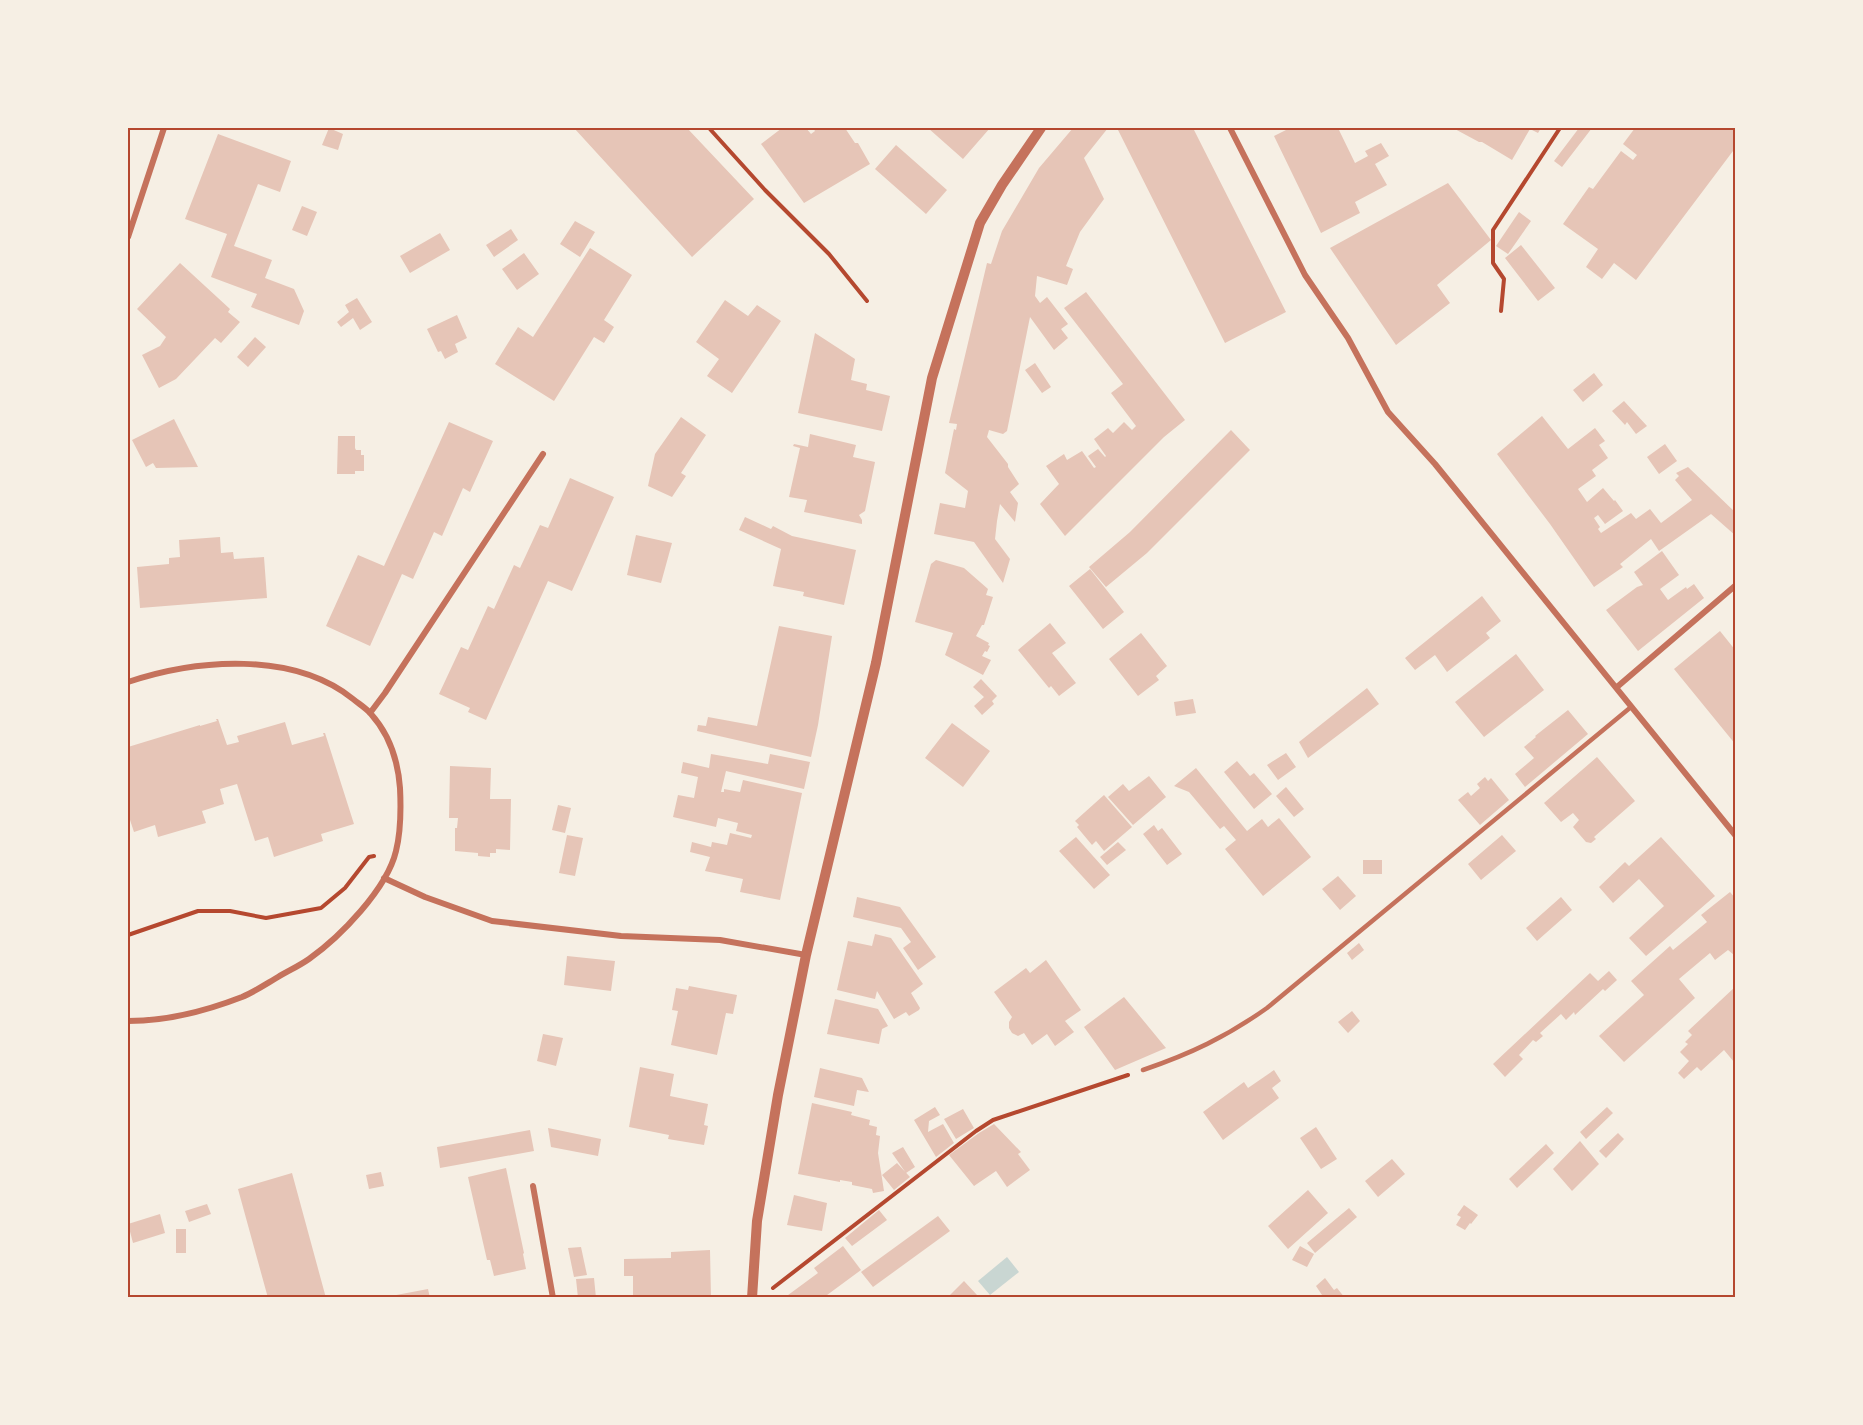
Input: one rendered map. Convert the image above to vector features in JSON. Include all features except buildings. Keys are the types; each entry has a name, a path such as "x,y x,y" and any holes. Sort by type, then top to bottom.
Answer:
{"street":[{"path":"128,237 164,128"},
{"path":"753,1296 757,1221 778,1095 806,955 876,663 932,378 980,223 1002,185 1041,128"},
{"path":"1230,128 1305,275 1348,338 1388,412 1435,464 1736,836"},
{"path":"370,713 543,454"},
{"path":"1617,687 1736,585"},
{"path":"128,682 153,674 219,665 250,664 286,668 317,678 345,692 370,713 383,731 393,750 399,773 400,817 396,852 384,878 351,921 309,958 244,996 192,1014 128,1021"},
{"path":"384,878 425,897 492,921 621,936 720,940 806,955"},
{"path":"533,1186 553,1298"}],"lane":[{"path":"1143,1070 1183,1056 1228,1034 1267,1008 1631,706"}],"path":[{"path":"708,128 765,190 829,254 867,301"},
{"path":"1501,311 1504,279 1493,263 1493,230 1560,128"},
{"path":"128,935 198,911 230,911 266,918 321,908 345,888 369,857 396,852"},
{"path":"753,1296 771,1290 993,1120 1143,1070"}],"shaded area":[{"path":"1007,1257 1019,1272 990,1295 978,1281"}]}
